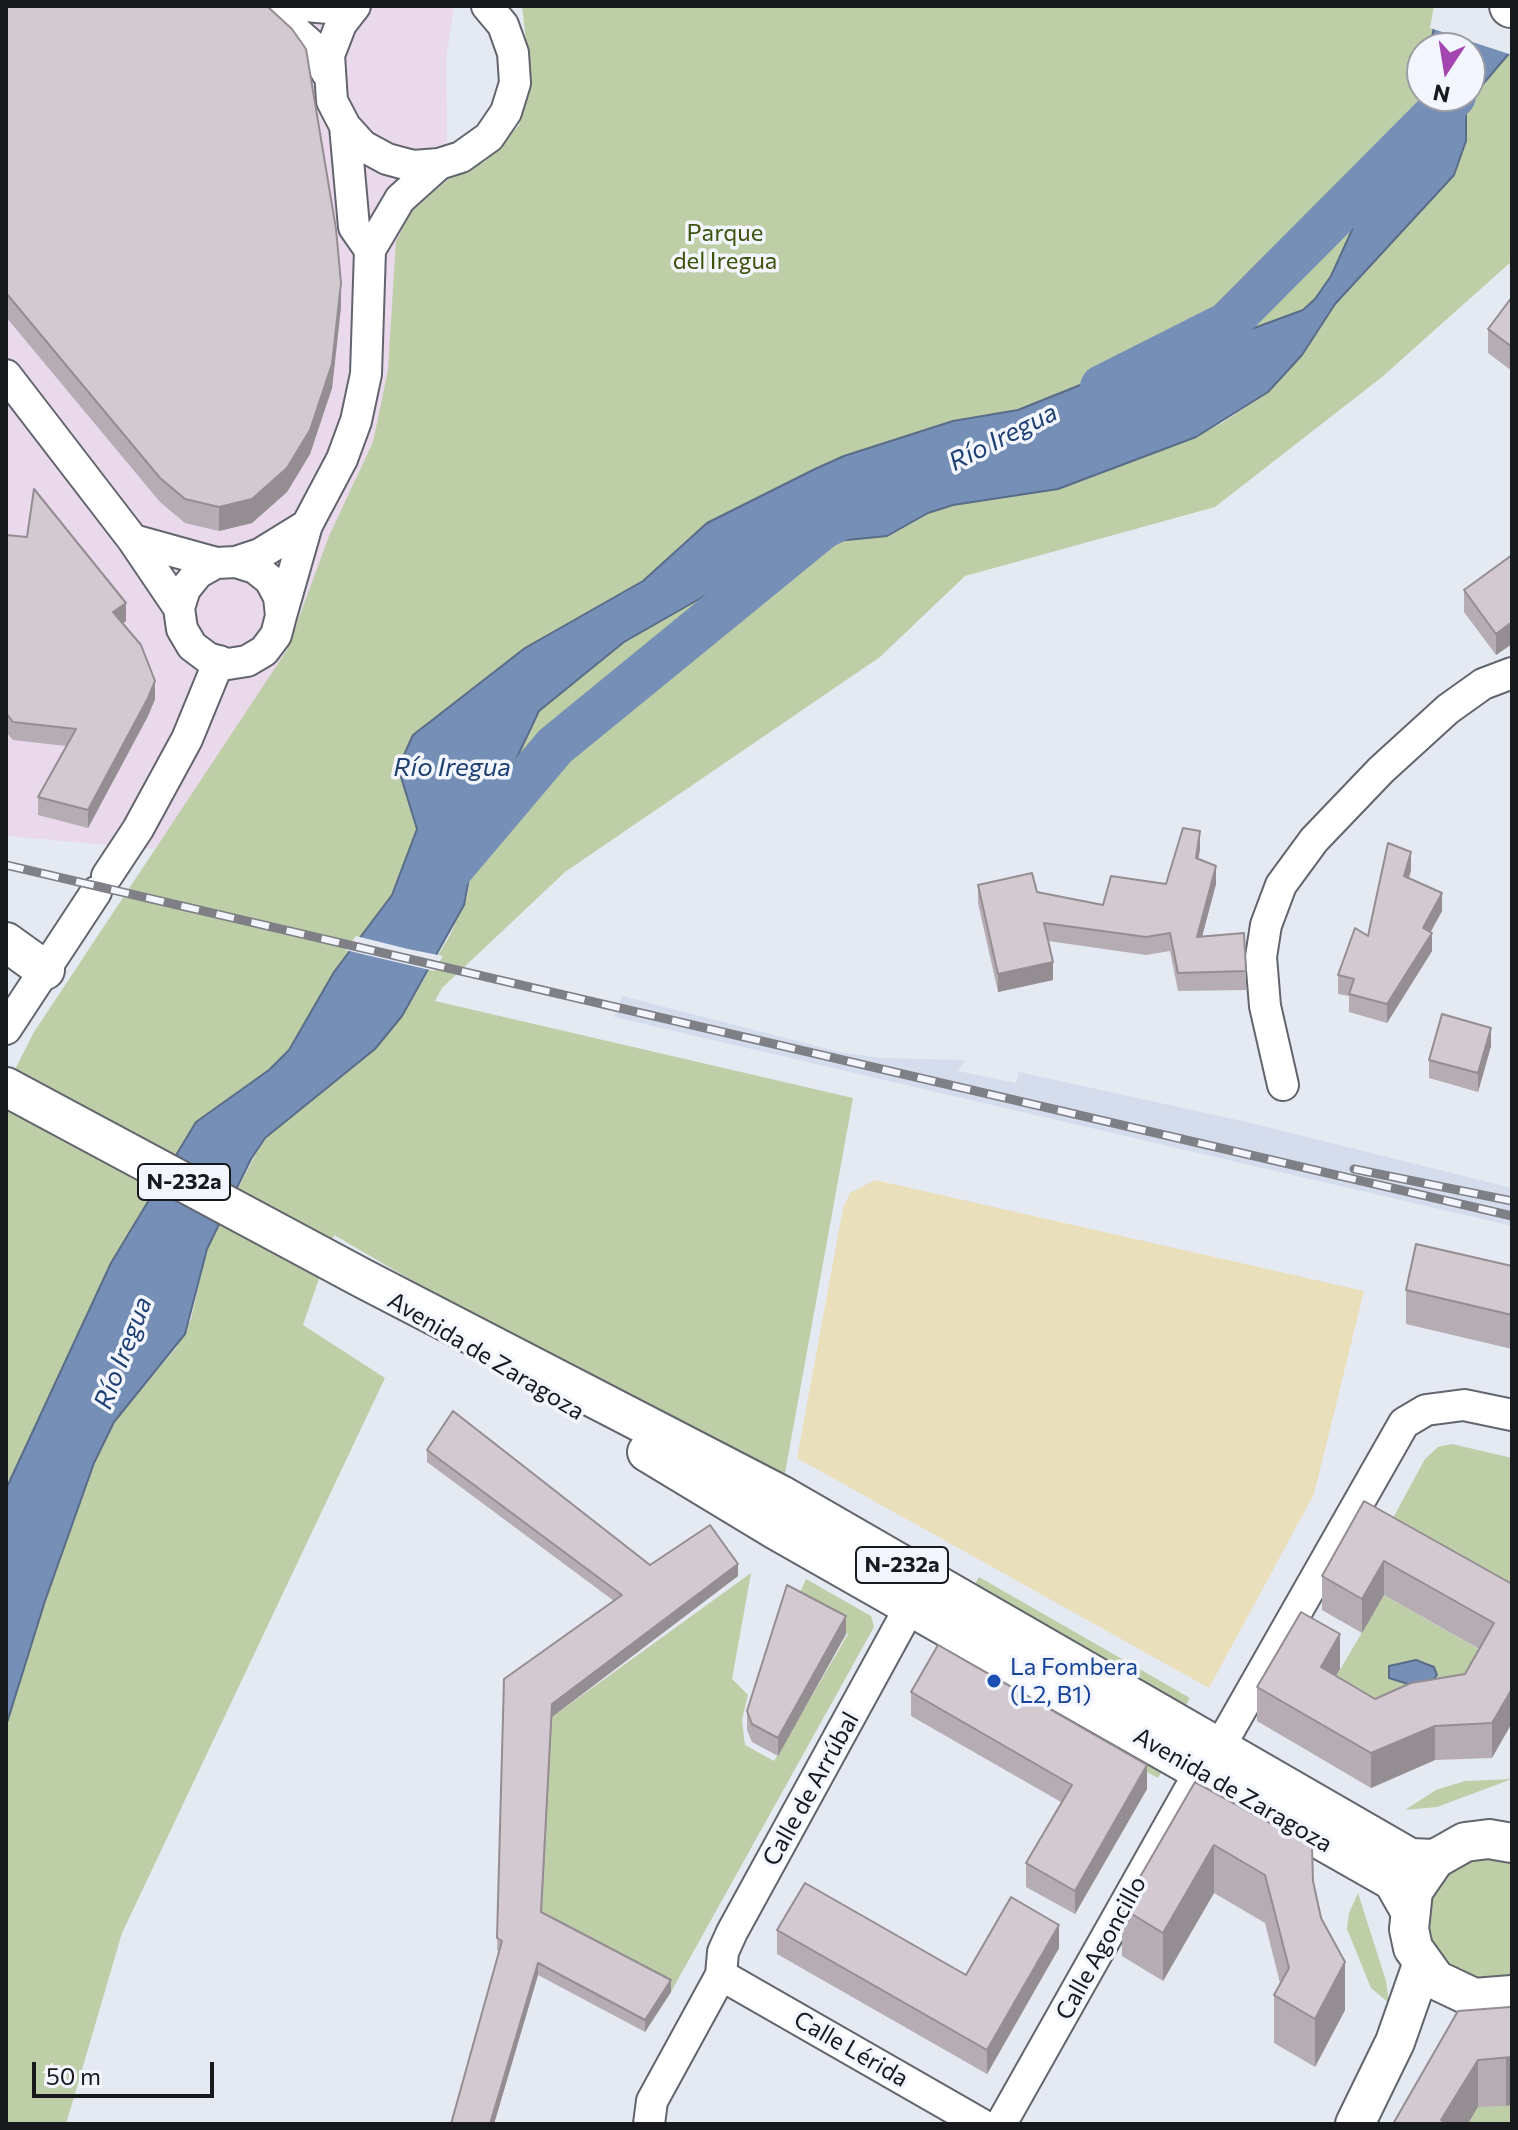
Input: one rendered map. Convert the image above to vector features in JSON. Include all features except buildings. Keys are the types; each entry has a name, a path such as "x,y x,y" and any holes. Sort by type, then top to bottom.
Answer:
{"main road":[{"path":"6,942 45,970"},
{"name":"N-232a","path":"6,1087 362,1278"},
{"name":"Avenida de Zaragoza","path":"362,1278 427,1326 910,1607 1410,1858 1450,1851"},
{"name":"Avenida de Zaragoza","path":"362,1278 781,1495 1210,1760 1393,1881 1409,1909"},
{"path":"1409,1909 1413,1891 1450,1851 1512,1826"},
{"name":"N-232a","path":"1450,1851 1489,1839 1512,1843"},
{"name":"N-232a","path":"1409,1909 1413,1948 1422,1965"},
{"path":"1355,2124 1395,2042 1422,1965 1436,1980 1474,1998 1500,1999 1512,1995"},
{"path":"1450,2031 1474,1998"}],"street":[{"path":"267,6 310,44 327,73 332,101 345,126 363,146 387,159 413,166 439,164 461,157 489,137 506,112 515,83 513,53 500,12"},
{"path":"306,6 353,8 334,39 327,73"},
{"path":"345,126 354,227 370,250"},
{"path":"307,525 260,554 198,573 185,589 179,608 182,629 192,646 219,661 247,661 264,651 276,635 307,525 342,459 356,421 366,374 370,250 400,199 439,164"},
{"path":"6,375 133,540 179,608"},
{"path":"133,540 255,568 270,580 279,597 281,616"},
{"path":"6,1029 138,829 187,739 219,661"},
{"path":"1283,1085 1265,1006 1261,957 1266,925 1281,885 1314,840 1381,770 1448,709 1483,684 1512,673"},
{"name":"Calle Agoncillo","path":"1001,2124 1404,1423 1426,1410 1464,1405 1512,1415"},
{"name":"Calle de Arrúbal","path":"649,2124 652,2101 721,1975 723,1952 732,1932 910,1607"},
{"name":"Calle Lérida","path":"721,1975 981,2124"}],"shaded area":[{"path":"6,6 454,6 446,60 450,308 260,713 154,849 6,836"},
{"path":"622,996 840,1052 881,1058 965,1060 958,1071 1016,1083 1019,1072 1251,1123 1512,1188 1512,1226 614,1017"}],"green space":[{"name":"Parque del Iregua","path":"522,6 1438,6 1433,32 1406,32 1406,112 1418,112 1388,171 1362,208 1331,276 1315,300 1303,310 1189,352 1110,373 1018,410 953,421 844,456 815,469 707,523 643,581 525,648 413,735 403,757 401,777 417,829 392,895 334,972 289,1050 269,1070 196,1122 111,1263 6,1489 6,1087 34,1032 287,650 329,536 373,442 388,370 396,241 412,211 453,175 484,162 519,125 531,84"},
{"path":"1512,49 1512,261 1382,377 1215,507 965,576 880,657 565,872 442,988 435,1001 853,1098 781,1495 334,1235 303,1325 385,1378 122,1933 66,2124 6,2124 6,1726 45,1600 94,1463 114,1422 176,1348 191,1319 207,1249 264,1138 375,1049 402,1016 450,935 467,897 482,809 510,770 539,711 624,642 778,554 817,543 887,536 928,513 953,505 1058,489 1181,443 1222,423 1268,392 1302,355 1335,304 1454,175 1466,112 1486,112 1486,81"},
{"path":"1452,1444 1512,1458 1512,1586 1393,1518 1425,1459 1438,1447"},
{"path":"751,1573 732,1679 748,1695 742,1720 745,1745 774,1761 848,1634 795,1604 806,1579 871,1616 874,1627 671,1992 541,1924 552,1717"},
{"path":"979,1577 1190,1698 1186,1705 974,1586"},
{"path":"1384,1595 1494,1658 1465,1708 1321,1702"},
{"path":"1004,1681 1163,1769 1158,1778 999,1689"},
{"path":"1512,1779 1437,1807 1405,1810 1436,1790 1465,1781"},
{"path":"1512,1854 1512,1974 1495,1978 1474,1977 1456,1970 1431,1942 1425,1923 1425,1904 1456,1858"},
{"path":"1358,1893 1386,1981 1389,2003 1371,1988 1347,1929 1349,1913"},
{"path":"1512,2105 1512,2124 1468,2124 1478,2107"}],"sand":[{"path":"875,1180 1364,1291 1314,1494 1209,1688 797,1458 843,1208 850,1193"}],"water":[{"name":"Río Iregua","path":"1438,6 1482,32 1433,32"},
{"name":"Río Iregua","path":"1486,35 1512,50 1486,81"},
{"name":"Río Iregua","path":"1418,112 1466,112 1466,141 1454,175 1335,304 1302,355 1268,392 1196,437 1058,489 953,505 928,513 887,536 817,543 778,554 624,642 539,711 511,770 482,809 464,905 402,1016 375,1049 265,1138 251,1159 207,1249 185,1334 114,1422 94,1463 45,1601 6,1726 6,1489 111,1263 196,1122 269,1070 289,1050 334,972 392,895 417,829 401,777 403,757 413,735 525,648 643,581 707,523 815,469 844,456 953,421 1018,410 1110,373 1189,352 1303,310 1331,276 1362,208 1388,171"},
{"path":"1416,1660 1434,1667 1437,1675 1433,1680 1411,1685 1389,1678 1389,1666"}],"pier":[{"path":"1434,6 1512,6 1512,55 1486,46 1486,32 1442,32 1430,28"},
{"path":"356,936 443,956 434,971 345,950"}],"waterway":[{"name":"Río Iregua","path":"1102,387 1227,324 1438,112"},
{"name":"Río Iregua","path":"440,882 555,746 823,527 847,515"}],"railway":[{"path":"6,865 1512,1216"},
{"path":"1354,1169 1512,1201"}],"place":[{"name":"La Fombera (L2, B1)","path":"994,1681"}]}
